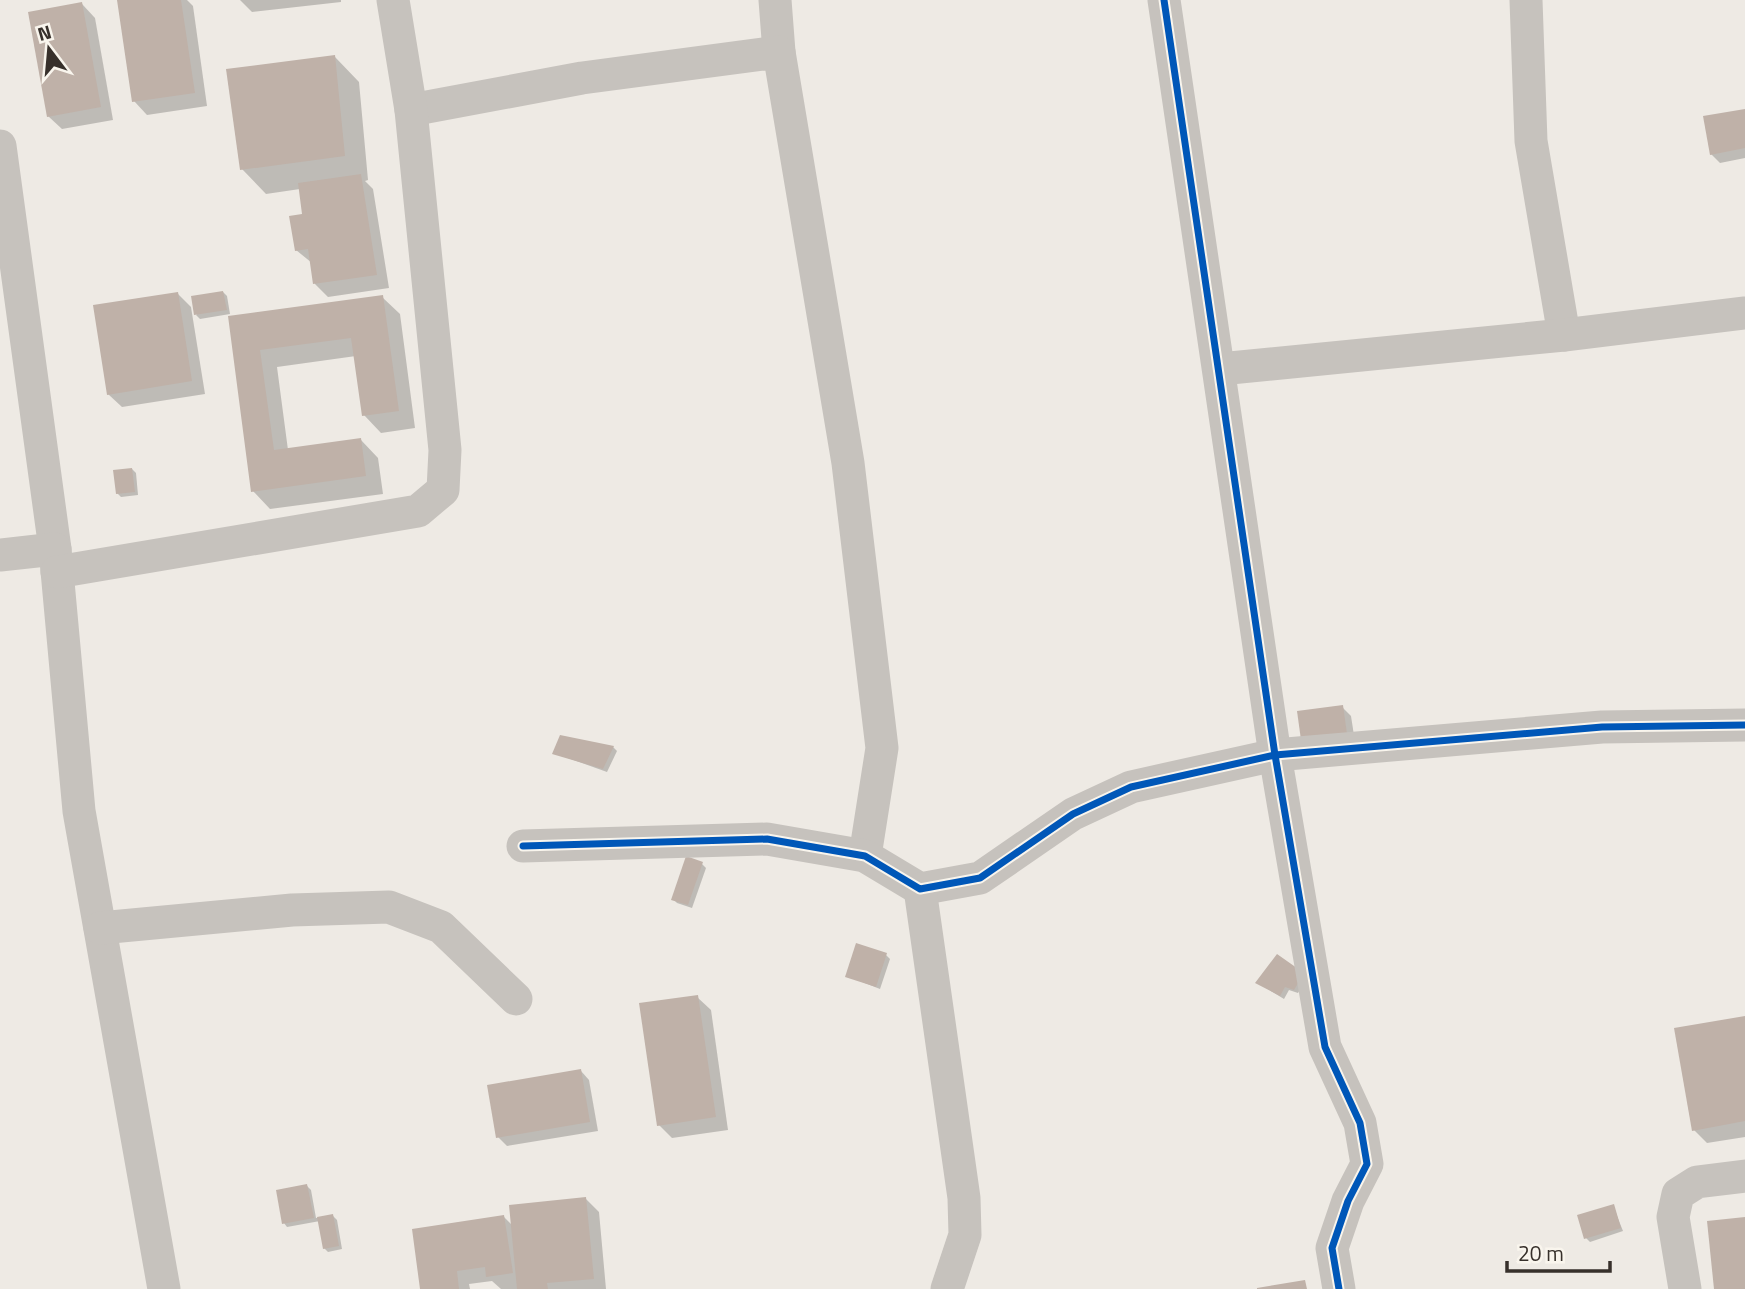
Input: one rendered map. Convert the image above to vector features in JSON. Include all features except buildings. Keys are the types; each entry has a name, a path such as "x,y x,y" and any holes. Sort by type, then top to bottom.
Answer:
{"street":[{"path":"0,555 56,560 418,510 443,490 445,450 411,110 393,0"},
{"path":"775,0 779,52 848,463 883,748 865,856"},
{"path":"1164,0 1275,755 1325,1047 1360,1123 1367,1164 1348,1201 1332,1248 1339,1289"},
{"path":"1526,0 1531,141 1564,335"},
{"path":"411,110 582,78 779,52"},
{"path":"0,146 56,560 79,810 164,1289"},
{"path":"1220,369 1564,335 1745,313"},
{"path":"523,846 767,839 865,856 920,889 980,878 1073,814 1131,787 1275,755 1602,727 1745,725"},
{"path":"920,889 964,1198 965,1235 947,1289"},
{"path":"100,928 292,910 389,907 441,927 516,999"},
{"path":"1685,1289 1673,1217 1678,1195 1697,1182 1745,1177"}],"cycle path":[{"path":"1164,0 1275,755 1325,1047 1360,1123 1367,1164 1348,1201 1332,1248 1339,1289"},
{"path":"523,846 767,839 865,856 920,889 980,878 1073,814 1131,787 1275,755 1602,727 1745,725"}]}
